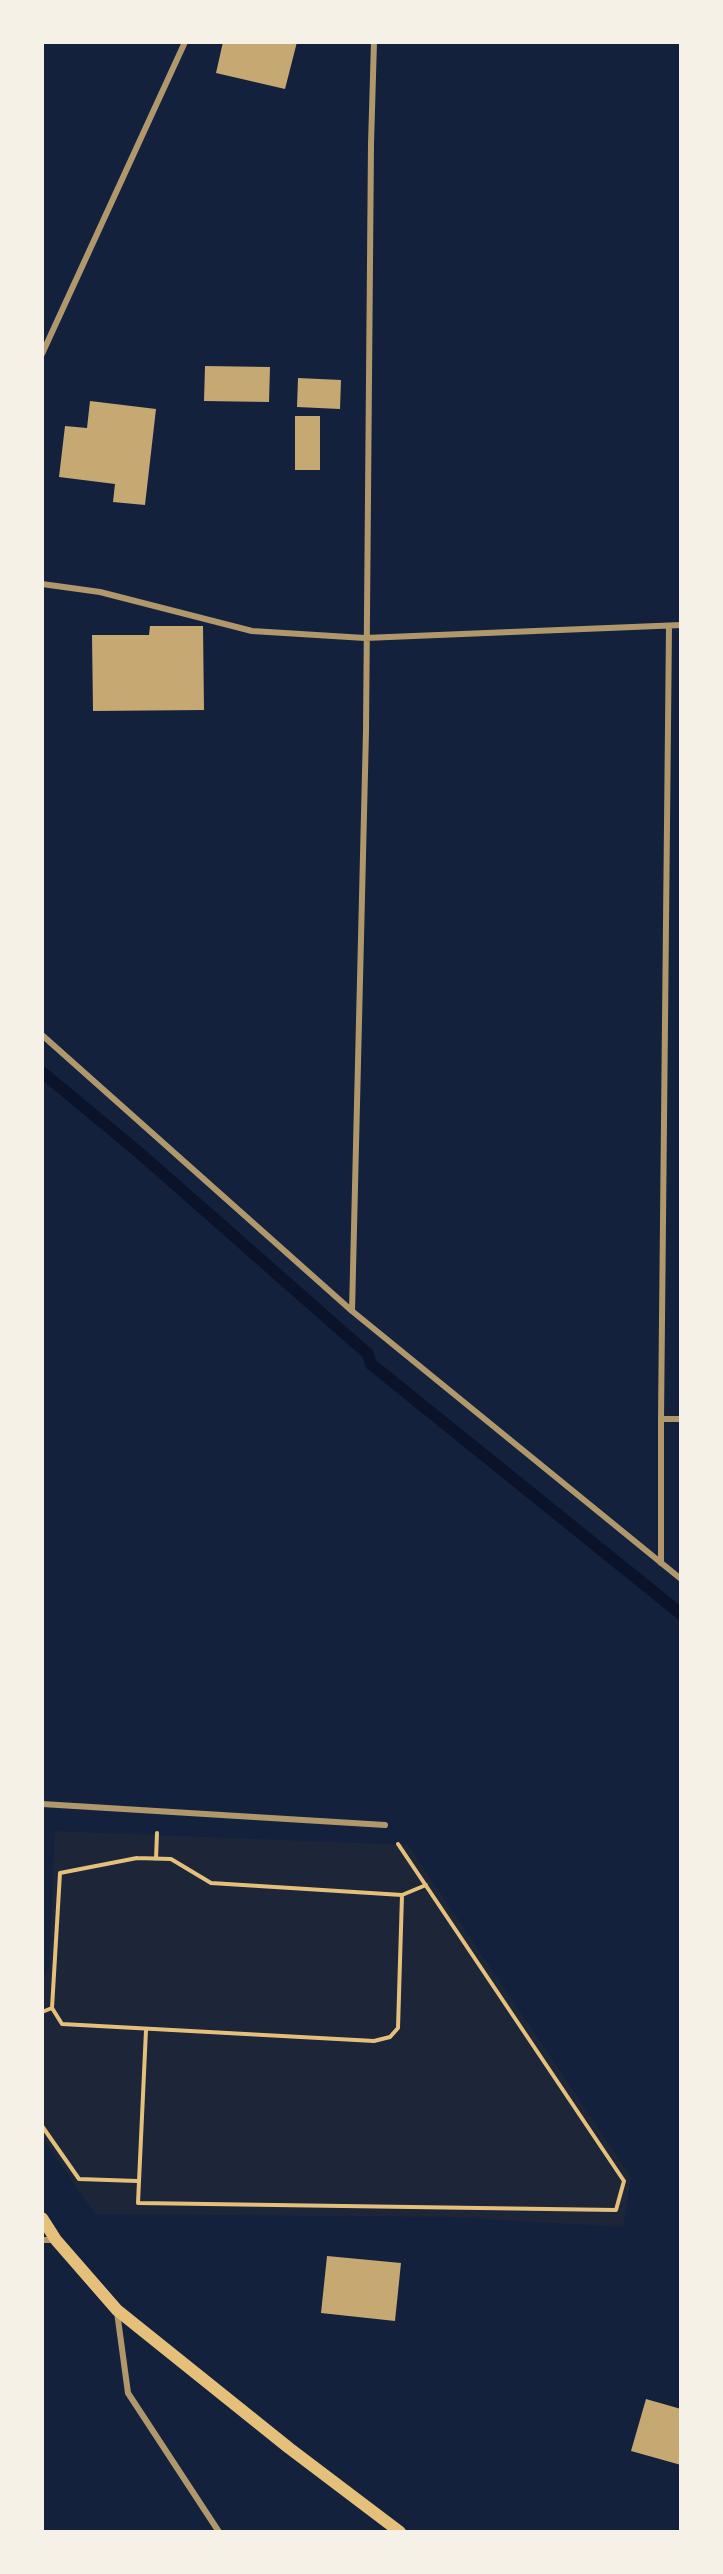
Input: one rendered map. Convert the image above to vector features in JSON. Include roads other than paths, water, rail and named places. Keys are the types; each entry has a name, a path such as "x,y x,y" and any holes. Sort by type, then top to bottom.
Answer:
{"main road":[{"path":"42,2218 56,2240 117,2310 289,2448 400,2532"}],"street":[{"path":"42,354 185,42"},
{"path":"352,1311 365,755 374,42"},
{"path":"42,584 100,592 252,631 365,638 681,625"},
{"path":"661,1563 669,626"},
{"path":"42,1035 352,1311 681,1579"},
{"path":"661,1419 681,1419"},
{"path":"42,1804 385,1825"},
{"path":"42,2240 56,2240"},
{"path":"117,2310 128,2394 219,2532"}],"waterway":[{"path":"42,1072 143,1156 368,1354 371,1364 681,1614"}]}
